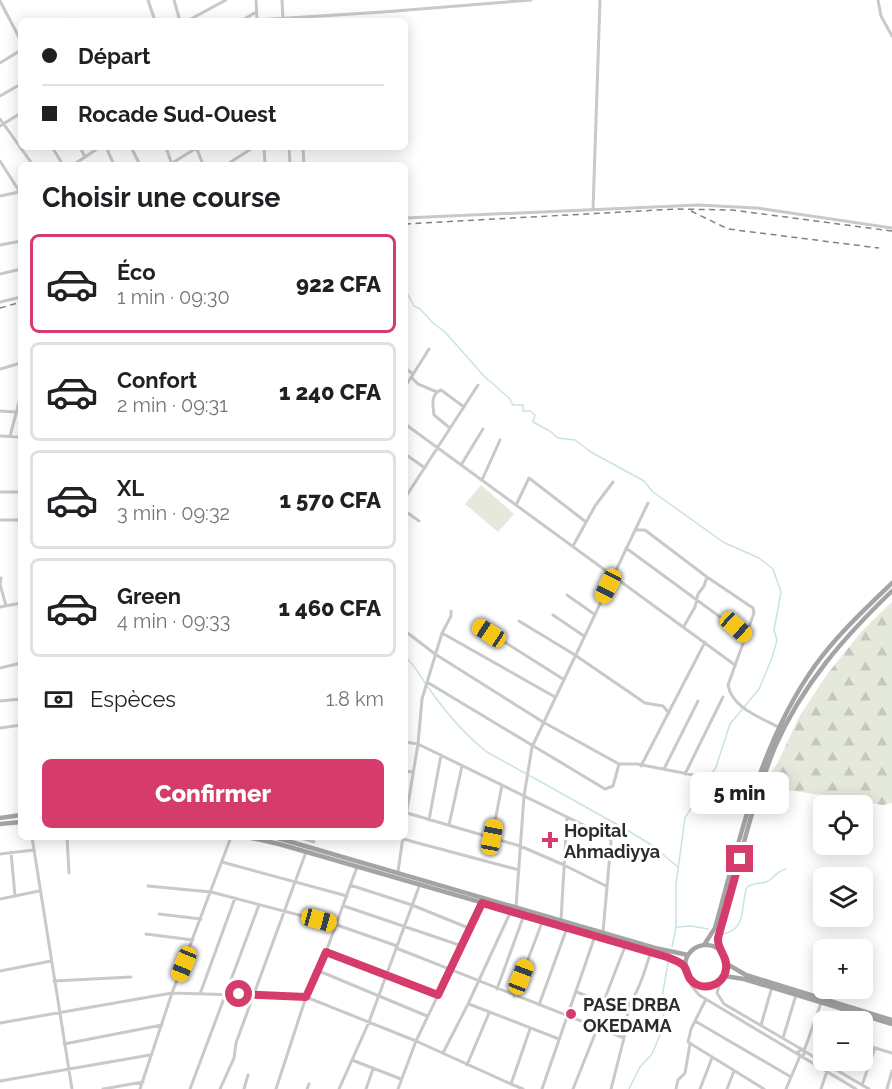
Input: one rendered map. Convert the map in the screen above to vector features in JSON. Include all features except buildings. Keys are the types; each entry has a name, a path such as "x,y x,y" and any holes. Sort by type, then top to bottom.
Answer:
{"main road":[{"path":"704,945 715,928 755,787 778,727 794,698 825,652 892,583"},
{"path":"719,950 704,945 694,948 688,955 685,967 693,982 703,987 714,985 724,976 725,958 717,944 720,930 755,807 776,746 801,697 830,655 892,591"},
{"path":"0,818 18,815"},
{"path":"0,824 18,822"},
{"path":"261,840 626,944 672,959 685,967"},
{"path":"298,840 314,842 398,873 661,950 688,955"},
{"path":"726,964 746,975 892,1022"},
{"path":"724,976 737,977 892,1022"}],"street":[{"path":"148,0 153,18"},
{"path":"174,0 179,18"},
{"path":"193,18 226,0"},
{"path":"256,0 257,18"},
{"path":"282,0 283,18"},
{"path":"306,18 531,0"},
{"path":"593,210 600,0"},
{"path":"878,0 881,16 892,36"},
{"path":"0,1 18,35"},
{"path":"246,18 256,12"},
{"path":"0,63 18,52"},
{"path":"0,96 18,86"},
{"path":"2,124 18,115"},
{"path":"0,119 18,145"},
{"path":"22,150 31,162"},
{"path":"82,150 85,157"},
{"path":"78,162 96,150"},
{"path":"175,162 193,150"},
{"path":"232,162 250,150"},
{"path":"0,161 18,188"},
{"path":"0,196 18,193"},
{"path":"408,218 718,205 782,211 892,228"},
{"path":"0,245 18,242"},
{"path":"0,274 18,270"},
{"path":"0,302 18,298"},
{"path":"408,382 429,349"},
{"path":"0,369 18,364"},
{"path":"408,371 418,384 437,392 441,390 464,407"},
{"path":"408,494 478,385"},
{"path":"437,392 433,398 434,415 450,428"},
{"path":"10,436 18,405"},
{"path":"0,411 16,412"},
{"path":"408,426 735,665"},
{"path":"461,465 483,429"},
{"path":"0,436 18,437"},
{"path":"482,480 500,440"},
{"path":"408,456 425,468"},
{"path":"516,505 529,478 586,522"},
{"path":"573,546 613,482"},
{"path":"408,485 412,488"},
{"path":"0,492 18,492"},
{"path":"516,907 524,796 532,747 648,503"},
{"path":"408,513 419,521"},
{"path":"0,520 18,520"},
{"path":"635,530 645,530 753,609 754,614 728,685 734,700 746,710 778,727"},
{"path":"626,548 746,636"},
{"path":"683,627 695,607 707,577"},
{"path":"1,578 0,584 6,606"},
{"path":"567,595 594,614"},
{"path":"0,607 18,604"},
{"path":"408,793 418,744 422,699 451,611"},
{"path":"553,615 584,636"},
{"path":"519,621 575,655 645,703 663,706 669,713"},
{"path":"479,626 563,679"},
{"path":"408,633 435,654 543,722 619,764 633,764 755,787"},
{"path":"442,633 555,697"},
{"path":"641,766 705,642"},
{"path":"0,668 18,664"},
{"path":"427,682 605,789 613,786 619,764"},
{"path":"685,775 723,697"},
{"path":"0,701 18,699"},
{"path":"663,770 698,701"},
{"path":"0,728 18,725"},
{"path":"408,742 418,744 610,838 603,932"},
{"path":"429,820 441,755"},
{"path":"449,825 462,766"},
{"path":"408,771 413,772"},
{"path":"492,837 502,786"},
{"path":"408,814 520,846 606,886"},
{"path":"561,920 567,817"},
{"path":"408,839 519,870"},
{"path":"32,840 72,1089"},
{"path":"67,840 69,873"},
{"path":"140,1089 172,993 230,840"},
{"path":"398,873 403,840"},
{"path":"0,854 34,850"},
{"path":"11,852 15,896"},
{"path":"220,1089 234,1058 236,1043 306,852"},
{"path":"222,862 347,896"},
{"path":"276,1089 306,997 319,971 357,867"},
{"path":"350,885 471,929"},
{"path":"339,1089 369,1022 420,885"},
{"path":"148,886 211,892 337,925 624,1038"},
{"path":"0,899 39,891"},
{"path":"200,994 235,898"},
{"path":"398,1089 427,1016 482,903"},
{"path":"190,1089 259,905"},
{"path":"344,905 462,946"},
{"path":"443,1053 479,982 510,911"},
{"path":"159,914 201,919"},
{"path":"497,989 524,915"},
{"path":"514,996 543,920"},
{"path":"539,1006 567,928"},
{"path":"146,934 193,940"},
{"path":"542,1089 595,936"},
{"path":"603,1003 626,944"},
{"path":"326,952 438,995"},
{"path":"577,992 616,1009 623,1008 632,1002 651,952"},
{"path":"0,970 51,961"},
{"path":"319,971 427,1016"},
{"path":"54,981 131,976"},
{"path":"688,976 693,988 706,999 813,1063"},
{"path":"720,982 717,993 722,1002 869,1089"},
{"path":"761,1024 772,987"},
{"path":"0,1023 172,993 306,997 416,1041 523,1089"},
{"path":"783,1038 796,995"},
{"path":"676,1089 678,1080 685,1073 690,1044 688,1042 695,1021 706,999"},
{"path":"786,1089 800,1056 804,1055 821,1003"},
{"path":"468,1004 560,1040"},
{"path":"611,1089 624,1038 629,1004"},
{"path":"467,1065 489,1013"},
{"path":"695,1021 791,1077"},
{"path":"64,1044 162,1025"},
{"path":"511,1084 530,1029"},
{"path":"573,1089 597,1029"},
{"path":"690,1044 764,1089"},
{"path":"862,1085 875,1048 892,1053"},
{"path":"0,1081 150,1055"},
{"path":"700,1089 712,1058"},
{"path":"352,1060 401,1079"},
{"path":"366,1089 372,1069"},
{"path":"727,1089 734,1071"},
{"path":"821,1089 827,1071 856,1089"},
{"path":"887,1089 892,1071"},
{"path":"244,1089 248,1075"},
{"path":"103,1089 143,1082"},
{"path":"307,1089 309,1084"}],"green space":[{"path":"481,485 514,514 498,532 465,504"},
{"path":"892,602 892,803 883,805 873,803 873,795 820,795 763,786 778,762 799,717 828,673 862,631"}],"waterway":[{"path":"408,295 414,306 445,332 484,376 509,398 513,405 523,405 523,411 530,411 535,415 533,422 558,438 575,440 591,452 644,481 653,492 723,542 759,558 773,569 781,592 774,630 777,640 759,689 730,724 716,767 685,818 676,884 676,927 672,947"},
{"path":"408,660 449,715 487,752 627,830 650,844 678,867"},
{"path":"723,934 731,931 740,922 747,887 766,882 786,869"},
{"path":"677,927 691,926 708,929"},
{"path":"629,1089 640,1067 652,1054 660,1035 664,1017 661,1003 668,963"}],"railway":[{"path":"408,224 676,209 732,210 892,231"},
{"path":"691,211 728,229 879,248"},
{"path":"0,308 18,303"}],"place":[{"name":"Hopital Ahmadiyya","path":"550,840"},
{"name":"PASE DRBA OKEDAMA","path":"571,1014"}],"route":[{"path":"239,994 306,997 326,952 438,995 482,903 667,957 684,966 689,978 696,984 707,987 720,982 727,967 717,944 740,859"}]}
